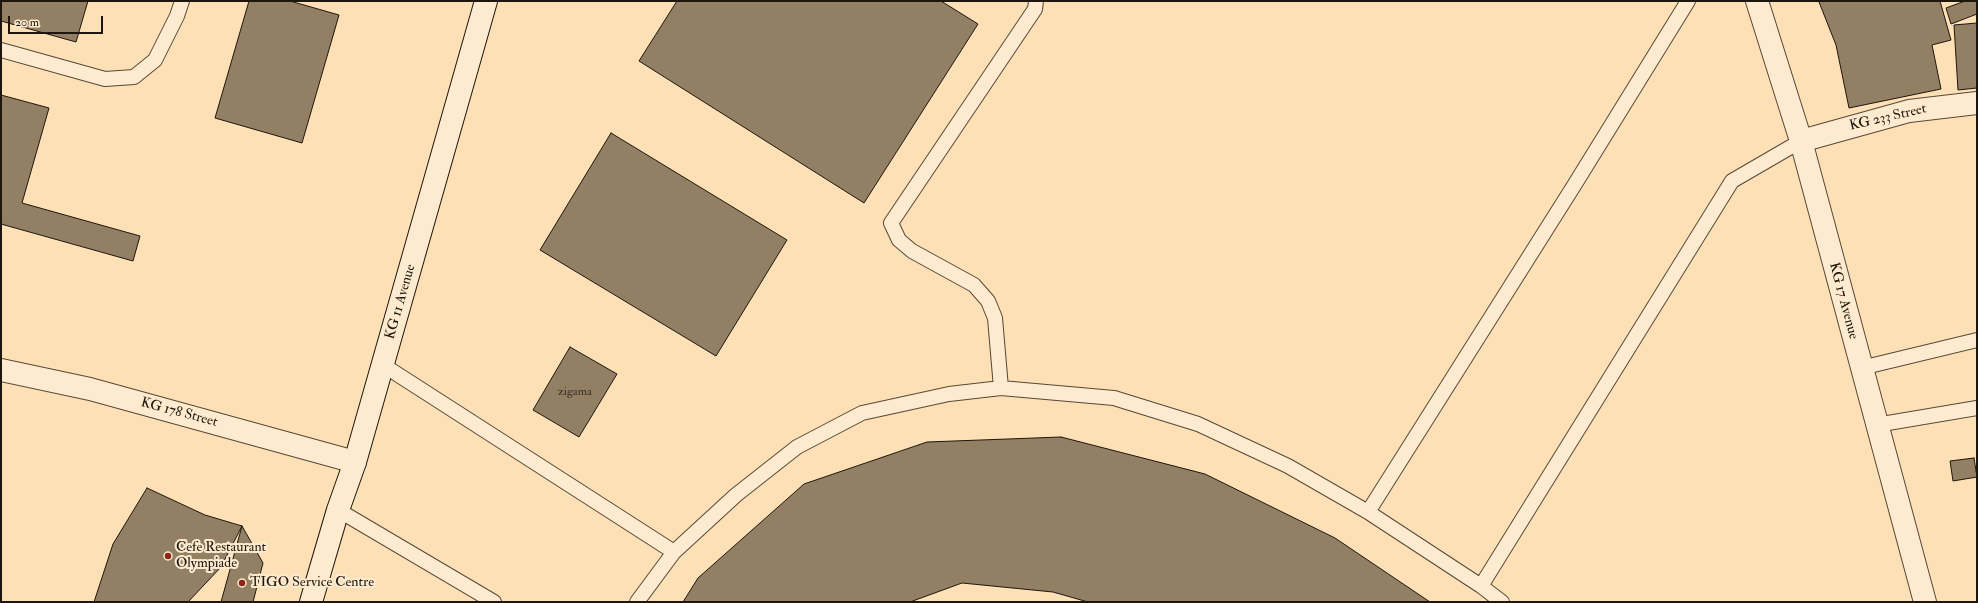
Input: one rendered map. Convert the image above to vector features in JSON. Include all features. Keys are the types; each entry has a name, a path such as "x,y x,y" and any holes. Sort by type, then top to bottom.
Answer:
{"street":[{"name":"KG 11 Avenue","path":"311,602 338,510 355,462 486,1"},
{"name":"KG 17 Avenue","path":"1757,1 1801,141 1925,602"},
{"name":"KG 233 Street","path":"1801,141 1909,111 1977,103"},
{"name":"KG 178 Street","path":"1,370 90,389 355,462"}],"lane":[{"path":"1,50 105,79 134,77 155,60 177,16 182,1"},
{"path":"1001,388 995,318 988,301 974,285 912,251 899,240 891,223 1035,9 1036,1"},
{"path":"1368,512 1567,197 1688,1"},
{"path":"1481,586 1732,181 1801,141"},
{"path":"1861,368 1977,340"},
{"path":"383,365 674,552"},
{"path":"637,602 674,552 736,495 797,447 862,413 949,394 1001,388 1114,398 1198,424 1288,466 1368,512 1481,586 1502,602"},
{"path":"1876,424 1977,408"},
{"path":"338,510 494,602"}],"building":[{"path":"1,1 88,1 76,42 1,21"},
{"path":"249,1 290,1 339,15 302,143 215,118"},
{"path":"677,1 941,1 978,24 864,203 639,61"},
{"path":"1940,1 1951,40 1932,45 1941,89 1849,108 1836,45 1819,2"},
{"path":"1965,1 1977,1 1977,14 1951,24 1946,8"},
{"path":"1977,23 1977,88 1958,90 1954,25"},
{"path":"1,95 49,108 22,203 140,236 133,261 1,224"},
{"path":"611,133 787,240 716,356 540,250"},
{"path":"570,347 617,374 579,437 533,410"},
{"path":"1061,437 1205,474 1335,538 1430,602 1088,602 1053,592 962,583 910,602 683,602 698,578 804,484 927,442"},
{"path":"1974,458 1977,477 1953,481 1950,461"},
{"name":"Cefe Restaurant Olympiade","path":"147,488 205,515 242,526 221,567 188,602 94,602 113,544"},
{"name":"TIGO Service Centre","path":"242,526 263,563 253,602 221,602"}],"place":[{"name":"Cefe Restaurant Olympiade","path":"168,556"},
{"name":"TIGO Service Centre","path":"242,583"}]}
